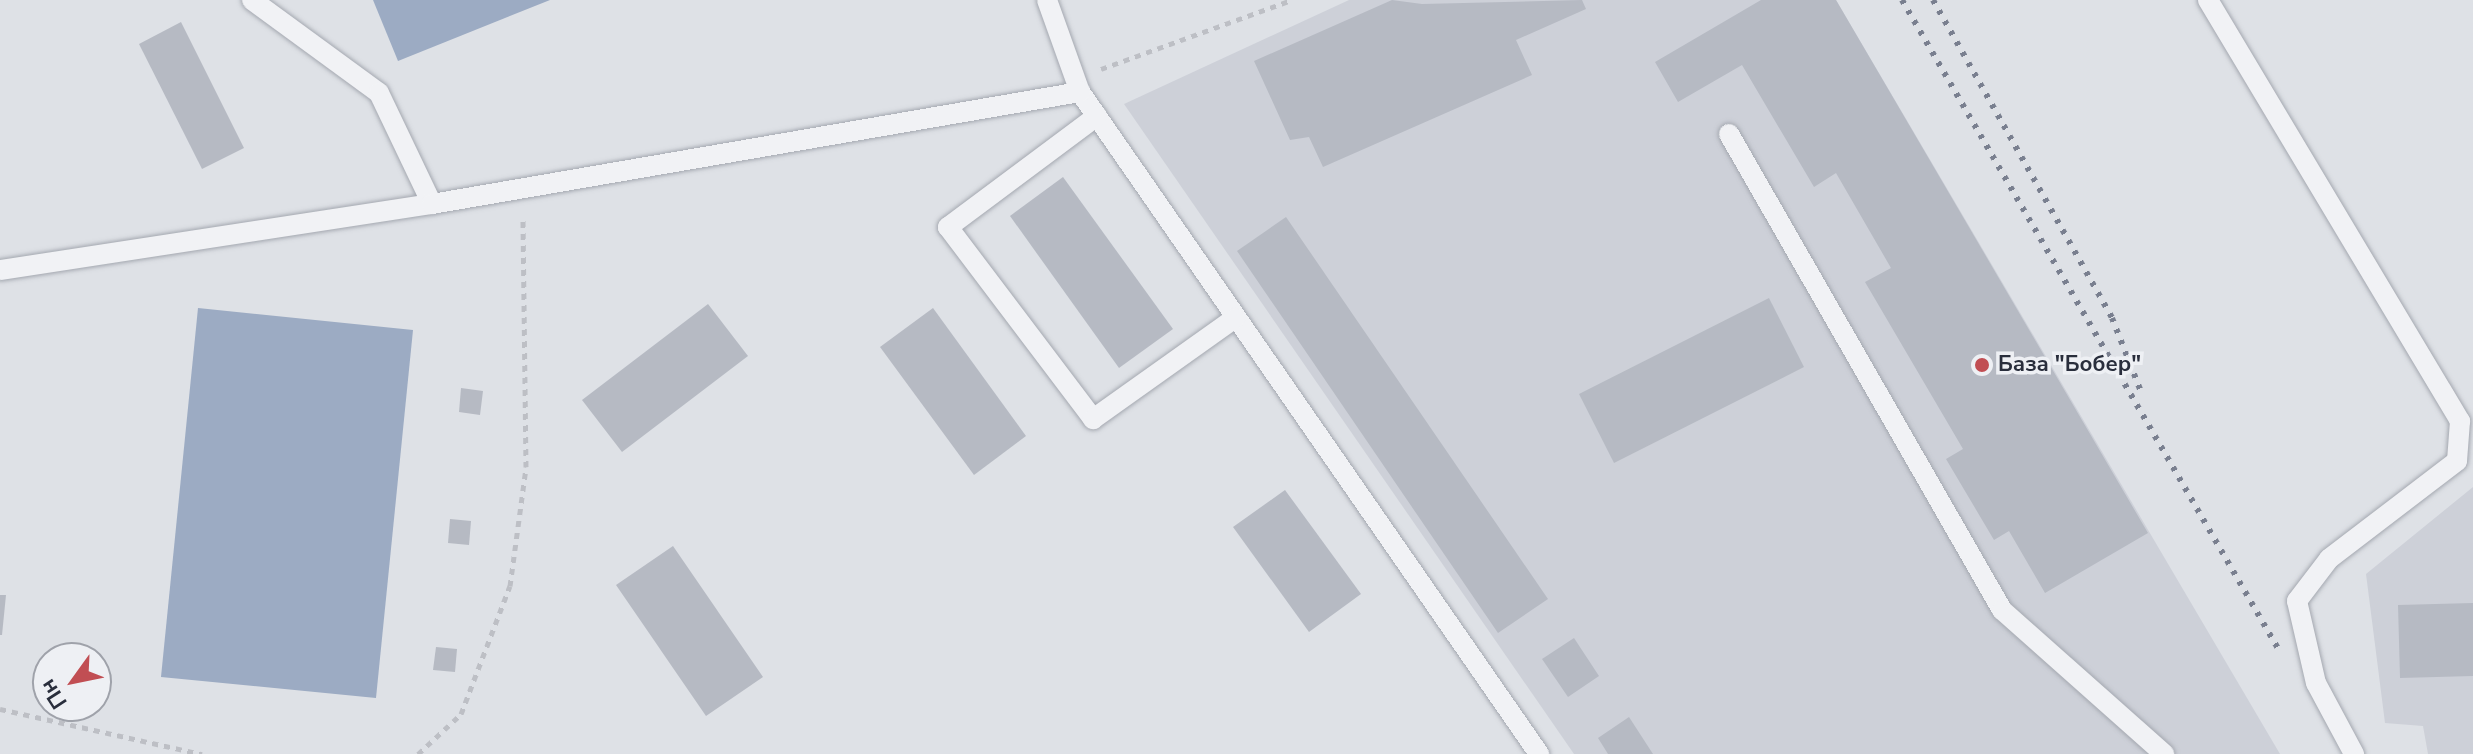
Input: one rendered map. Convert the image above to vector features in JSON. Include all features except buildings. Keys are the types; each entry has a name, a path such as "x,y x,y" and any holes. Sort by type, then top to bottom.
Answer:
{"lane":[{"path":"252,0 379,93 432,204"},
{"path":"1047,0 1078,85 1097,116 1539,754"},
{"path":"2208,0 2460,421 2457,461 2329,559 2297,601 2316,683 2354,754"},
{"path":"0,270 432,204 1078,85"},
{"path":"1097,116 948,227 1093,419 1235,318"},
{"path":"1729,134 2002,610 2164,754"}],"path":[{"path":"1078,85 1292,0"},
{"path":"418,754 461,714 510,586 526,467 528,386 522,188"},
{"path":"0,709 202,754"}],"shaded area":[{"path":"1349,0 1836,0 2280,754 1574,754 1124,104"},
{"path":"2473,487 2473,754 2428,754 2423,726 2385,723 2366,574"}],"water":[{"path":"373,0 550,0 398,61"},
{"path":"198,308 413,330 376,698 161,677"}],"railway":[{"path":"1902,0 2279,650"},
{"path":"1933,0 2112,318 2142,394"}],"place":[{"name":"База \"Бобер\"","path":"1982,365"}]}
